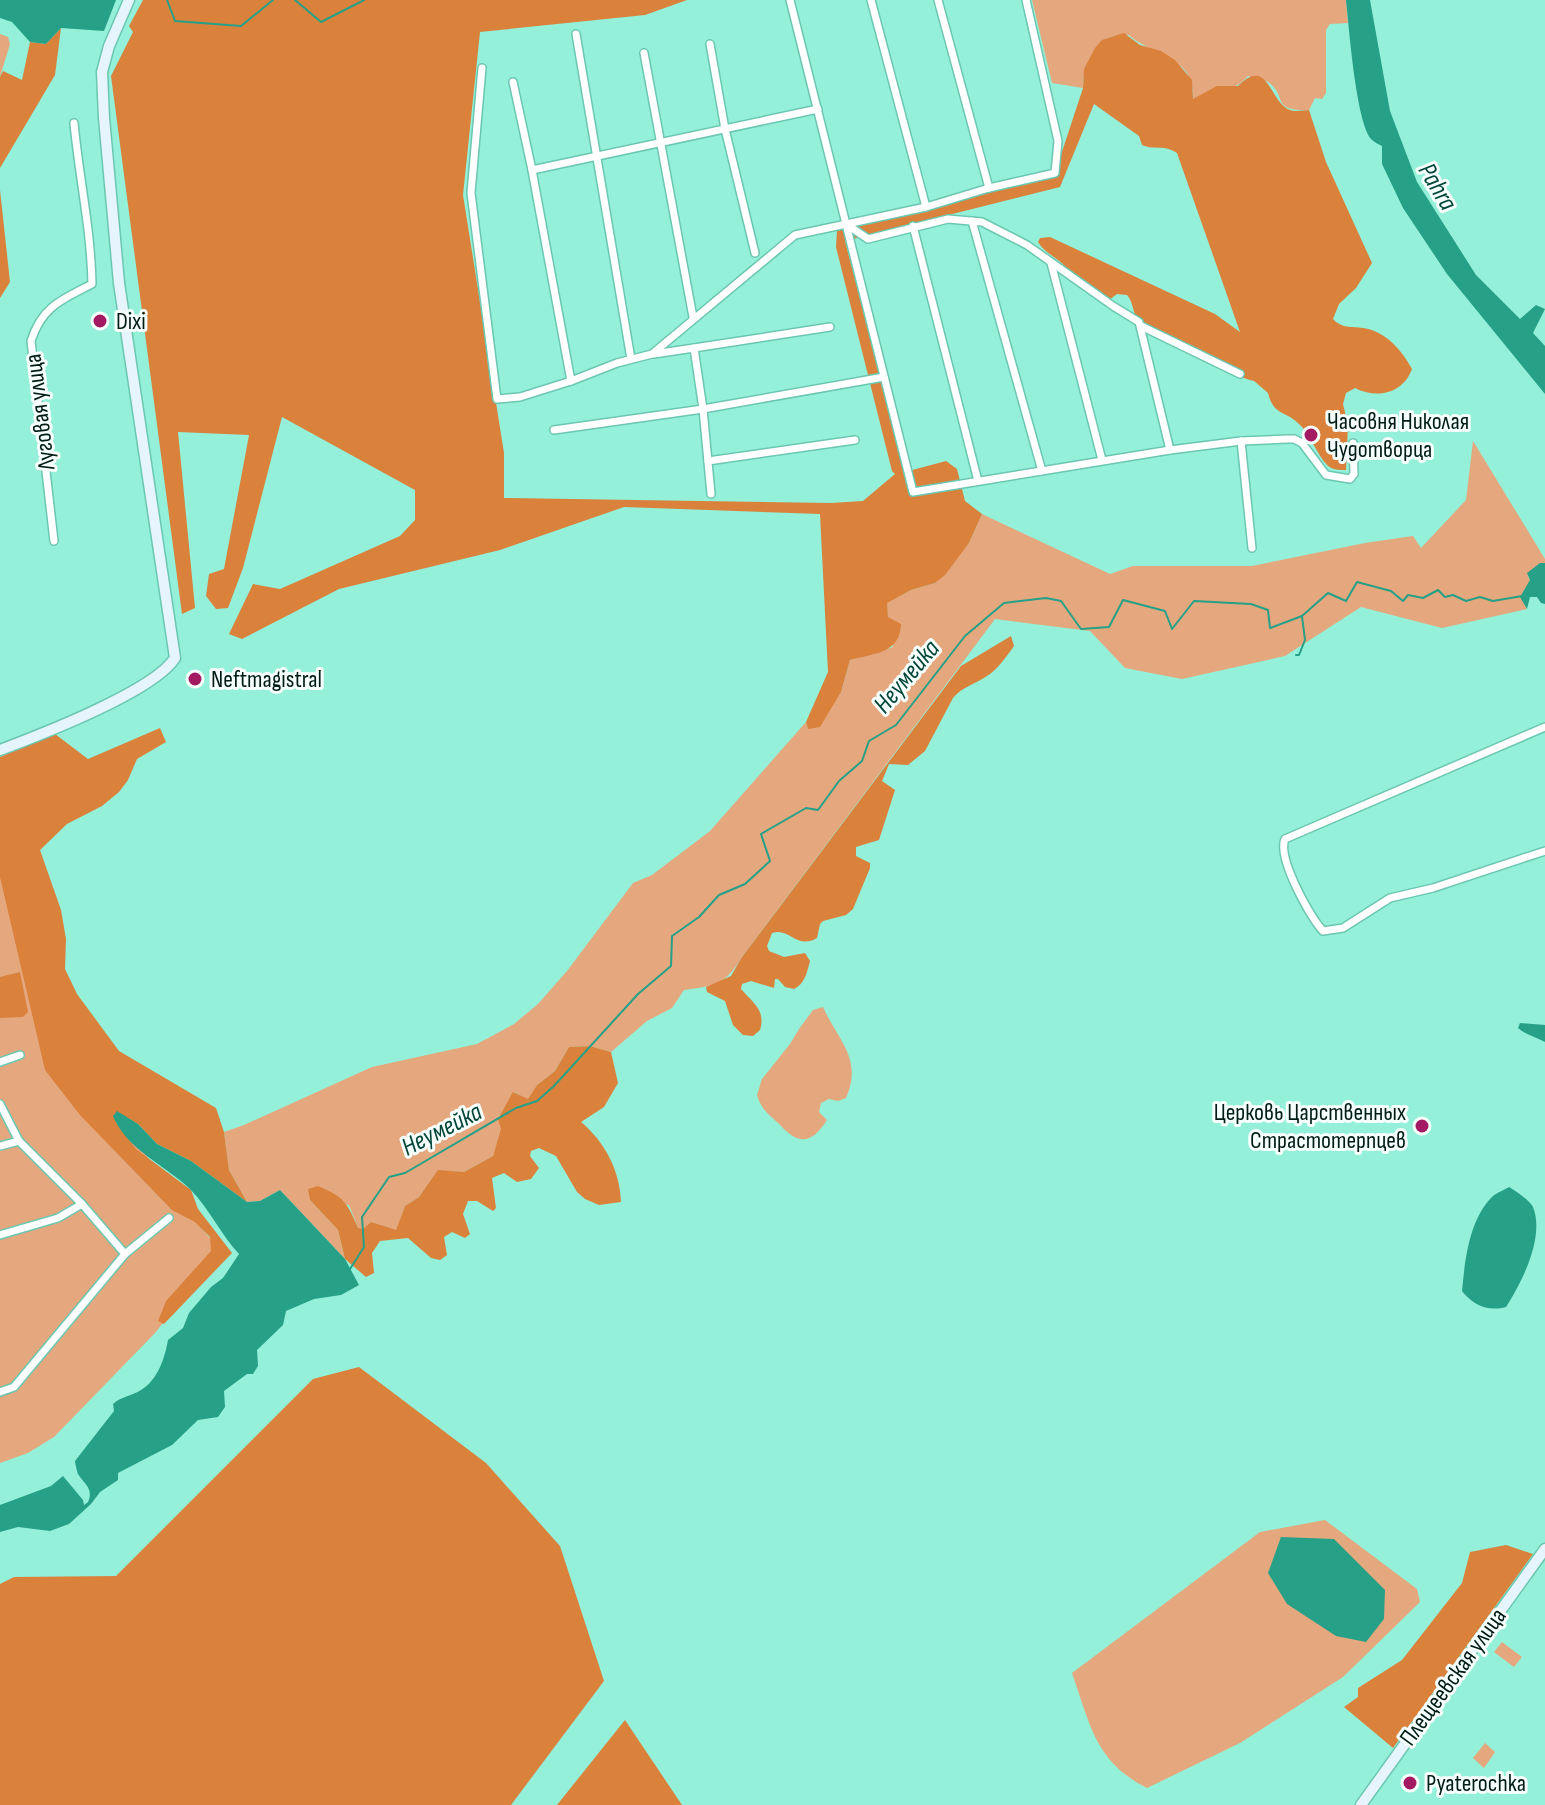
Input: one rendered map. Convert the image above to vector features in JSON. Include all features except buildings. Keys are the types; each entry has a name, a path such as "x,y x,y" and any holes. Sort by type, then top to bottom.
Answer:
{"street":[{"path":"0,750 81,717 142,686 168,669 175,658 119,283 104,118 102,72 109,46 129,0"},
{"path":"790,0 913,492 1170,450 1241,441 1294,439 1307,449 1326,475 1350,479 1354,474 1353,443"},
{"path":"871,0 926,207"},
{"path":"938,0 989,188"},
{"path":"652,354 795,235 926,207 1055,173 1058,141 1026,0"},
{"path":"576,34 631,359"},
{"path":"710,44 725,129 755,253"},
{"path":"644,53 693,317"},
{"path":"482,68 471,193 497,399 520,397 652,354 830,327"},
{"path":"513,82 571,381"},
{"path":"532,170 818,109"},
{"name":"Луговая улица","path":"54,541 31,341 42,316 50,308 66,296 92,284 91,239 74,123"},
{"path":"846,224 868,239 948,219 982,222 1027,245 1139,322 1170,450"},
{"path":"972,221 1042,471"},
{"path":"913,226 978,481"},
{"path":"1051,263 1102,460"},
{"path":"1141,326 1240,374"},
{"path":"694,348 711,494"},
{"path":"554,430 703,409 884,377"},
{"path":"708,461 855,440"},
{"path":"1241,441 1252,548"},
{"path":"1545,727 1285,839 1283,843 1284,856 1312,919 1323,931 1343,928 1390,898 1433,888 1545,851"},
{"path":"0,1062 20,1055"},
{"path":"0,1104 19,1141 82,1204 125,1254"},
{"path":"0,1146 19,1141"},
{"path":"0,1235 58,1218 82,1204"},
{"path":"0,1392 14,1387 125,1254 169,1218"},
{"name":"Плещеевская улица","path":"1361,1805 1545,1549"}],"shaded area":[{"path":"0,0 116,0 104,31 61,28 46,44 30,42 12,22 0,18"},
{"path":"143,0 687,0 645,15 480,32 463,195 504,453 504,498 863,501 895,474 836,247 837,231 1056,170 1083,88 1084,69 1102,40 1124,33 1140,45 1161,51 1175,60 1192,80 1193,99 1217,86 1238,86 1256,76 1263,78 1283,106 1292,111 1309,110 1326,162 1372,263 1356,288 1339,304 1333,319 1343,326 1371,330 1386,337 1412,369 1402,384 1388,392 1372,393 1355,388 1346,393 1343,404 1348,425 1346,470 1334,469 1324,461 1303,428 1276,409 1268,393 1254,381 1198,357 1144,328 1137,320 1127,295 1117,294 1109,300 1072,279 1065,266 1038,242 1040,238 1050,237 1215,314 1240,332 1177,153 1142,145 1139,136 1094,104 1060,187 845,241 905,472 946,461 957,469 965,501 982,514 969,543 945,575 935,583 911,590 887,603 888,617 901,624 900,634 884,651 850,660 841,692 820,727 808,729 806,722 828,672 820,514 624,507 500,550 339,589 242,639 229,634 253,584 280,589 400,536 415,520 415,490 282,417 243,568 228,608 216,609 206,596 209,574 224,569 249,435 178,432 195,608 182,614 111,76 133,32 129,26"},
{"path":"1032,0 1346,0 1348,23 1330,24 1326,30 1326,93 1322,99 1315,98 1309,110 1297,110 1284,106 1268,82 1248,76 1238,85 1224,86 1193,99 1188,74 1180,66 1129,35 1115,36 1099,44 1089,62 1083,88 1052,83"},
{"path":"1346,0 1370,0 1390,111 1417,182 1476,275 1520,319 1536,305 1545,309 1533,333 1545,346 1545,394 1447,274 1403,208 1382,164 1382,146 1371,139 1361,113"},
{"path":"61,28 55,75 0,168 0,77 3,71 22,80 30,42 46,44"},
{"path":"0,34 8,37 10,44 0,77"},
{"path":"0,190 10,282 0,298"},
{"path":"1473,441 1545,559 1545,563 1540,563 1528,577 1527,609 1442,628 1361,607 1285,656 1182,679 1125,668 1090,631 995,619 725,978 712,985 684,990 672,1008 647,1021 611,1052 590,1046 569,1047 555,1071 537,1085 528,1100 514,1092 493,1156 464,1172 438,1171 419,1197 405,1206 396,1231 371,1222 363,1230 358,1228 349,1205 310,1200 338,1230 345,1259 280,1190 260,1201 247,1202 229,1170 224,1132 372,1067 477,1044 514,1024 538,1004 567,971 633,883 652,875 710,831 806,722 808,729 841,692 850,660 893,647 886,603 911,590 935,583 969,543 982,514 1110,574 1133,566 1252,566 1413,536 1421,548 1466,500"},
{"path":"1540,563 1545,563 1545,604 1537,597 1530,597 1527,609 1520,597 1530,580 1527,573"},
{"path":"1011,636 1014,646 998,667 953,698 925,751 908,765 889,764 882,781 895,790 879,840 856,847 856,856 870,863 870,868 853,909 846,915 823,921 817,938 810,941 798,940 784,933 772,933 767,946 769,951 784,957 805,953 810,961 808,969 803,981 794,989 785,987 778,979 775,979 774,988 751,981 742,984 741,989 754,1003 761,1017 760,1030 753,1036 743,1035 733,1025 725,1001 707,992 706,987 731,976 742,957 961,666"},
{"path":"160,728 166,742 137,759 119,792 102,806 67,824 40,850 61,910 66,939 65,969 77,994 119,1051 216,1108 224,1132 229,1170 247,1202 191,1161 157,1144 138,1124 117,1112 116,1123 136,1149 191,1190 198,1209 232,1253 164,1324 158,1321 166,1301 211,1251 210,1237 195,1222 172,1210 80,1115 45,1070 0,877 0,757 55,734 88,759"},
{"path":"0,846 156,1175 221,1251 155,1333 54,1437 28,1453 0,1463"},
{"path":"20,972 28,1012 23,1017 0,1018 0,977"},
{"path":"823,1007 847,1051 852,1072 851,1084 846,1098 821,1103 819,1112 827,1120 811,1137 800,1139 767,1112 757,1095 762,1079 813,1010"},
{"path":"1520,1023 1545,1025 1545,1042 1518,1028"},
{"path":"590,1046 611,1052 618,1083 604,1107 581,1122 610,1158 618,1179 621,1202 599,1205 585,1199 577,1192 556,1156 539,1148 531,1151 530,1156 539,1168 531,1179 517,1182 504,1173 492,1178 496,1208 493,1211 477,1201 468,1201 463,1214 470,1234 465,1238 452,1232 444,1237 447,1255 440,1260 431,1258 408,1238 380,1241 372,1253 374,1273 366,1277 345,1259 338,1230 310,1200 308,1189 318,1186 339,1197 358,1228 363,1229 371,1222 396,1230 405,1206 419,1197 438,1170 464,1172 493,1156 501,1129 498,1119 513,1092 528,1099 537,1085 555,1071 569,1047"},
{"path":"117,1111 138,1124 157,1144 191,1161 247,1202 260,1201 280,1190 345,1259 359,1285 341,1295 314,1299 286,1311 283,1325 257,1350 258,1366 253,1374 247,1374 224,1391 225,1407 218,1417 198,1420 172,1445 118,1473 118,1480 100,1492 69,1524 50,1531 18,1527 0,1532 0,1505 51,1486 63,1476 84,1505 88,1502 89,1490 78,1474 75,1461 114,1411 113,1404 141,1390 152,1380 163,1361 168,1340 183,1328 189,1313 223,1278 239,1254 190,1189 127,1138 113,1116"},
{"path":"1509,1187 1533,1207 1536,1219 1534,1245 1525,1272 1506,1307 1487,1308 1476,1304 1462,1291 1467,1254 1473,1229 1484,1206"},
{"path":"359,1367 486,1463 560,1546 604,1681 511,1805 0,1805 0,1584 14,1577 116,1576 313,1379"},
{"path":"1325,1520 1417,1589 1420,1602 1343,1677 1240,1743 1147,1788 1130,1778 1105,1754 1097,1740 1072,1673 1260,1532"},
{"path":"1281,1537 1334,1539 1385,1590 1384,1619 1366,1642 1336,1636 1287,1604 1268,1573"},
{"path":"1506,1545 1533,1554 1393,1748 1344,1707 1358,1697 1358,1688 1402,1660 1462,1583 1470,1552"},
{"path":"1502,1642 1522,1657 1514,1667 1494,1652"},
{"path":"625,1720 682,1805 557,1805"},
{"path":"1485,1743 1495,1752 1484,1768 1473,1758"}],"waterway":[{"path":"167,0 175,21 241,26 273,0"},
{"path":"295,0 321,22 364,0"},
{"name":"Неумейка","path":"350,1269 364,1247 362,1217 389,1177 405,1173 516,1108 537,1101 554,1086 638,994 671,966 672,936 699,917 719,895 745,884 770,861 761,834 806,808 818,810 839,781 862,761 869,741 896,725 965,636 1004,603 1046,598 1061,601 1081,629 1109,627 1123,600 1165,611 1172,629 1194,601 1251,604 1268,610 1270,628 1302,616 1328,593 1346,601 1357,582 1391,591 1403,601 1408,595 1423,598 1438,590 1445,597 1453,595 1466,601 1480,597 1493,601 1522,596"},
{"path":"1296,655 1299,655 1305,640 1302,616"}],"place":[{"name":"Dixi","path":"100,321"},
{"name":"Часовня Николая Чудотворца","path":"1311,435"},
{"name":"Neftmagistral","path":"195,679"},
{"name":"Церковь Царственных Страстотерпцев","path":"1422,1126"},
{"name":"Pyaterochka","path":"1410,1783"}],"water label":[{"name":"Pahra","path":"1437,187"}]}
